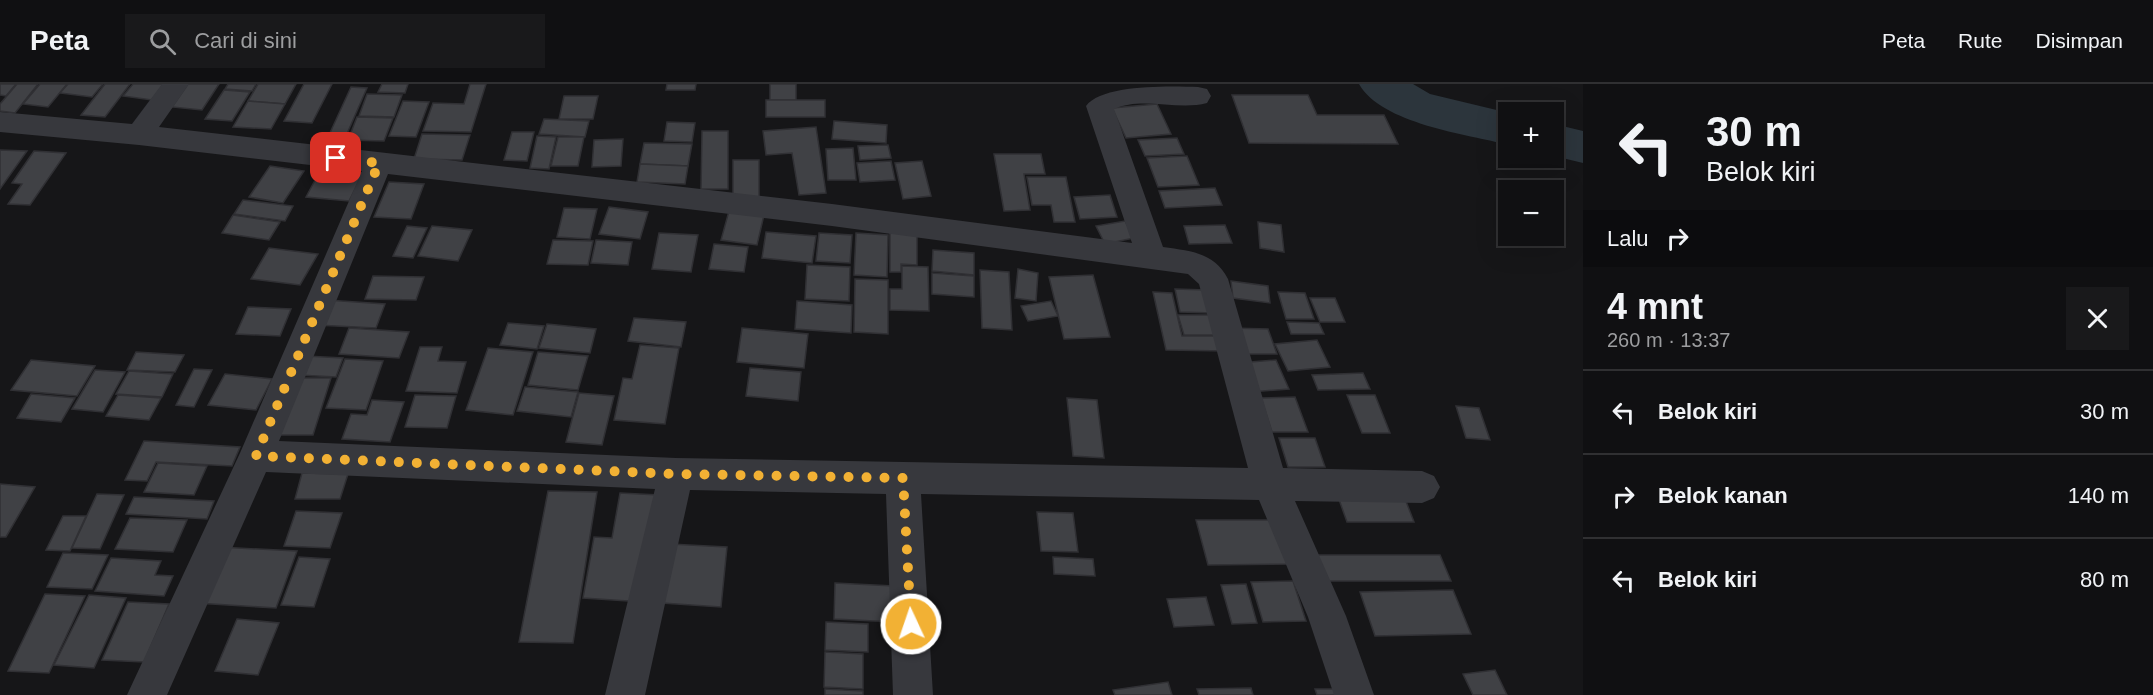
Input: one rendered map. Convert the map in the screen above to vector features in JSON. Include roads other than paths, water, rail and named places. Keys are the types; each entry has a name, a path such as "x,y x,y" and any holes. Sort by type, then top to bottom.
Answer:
{"street":[{"path":"139,135 176,84"},
{"path":"1151,256 1099,106 1104,101 1124,97 1198,96"},
{"path":"0,122 139,135 832,215 1194,262 1213,279 1270,485 1327,616 1354,695"},
{"path":"147,695 256,456 379,163"},
{"path":"256,456 676,474 1422,487"},
{"path":"625,695 676,474"},
{"path":"903,478 913,695"}],"waterway":[{"path":"1380,84 1417,106 1498,126"},
{"path":"1564,142 1583,147"}]}
